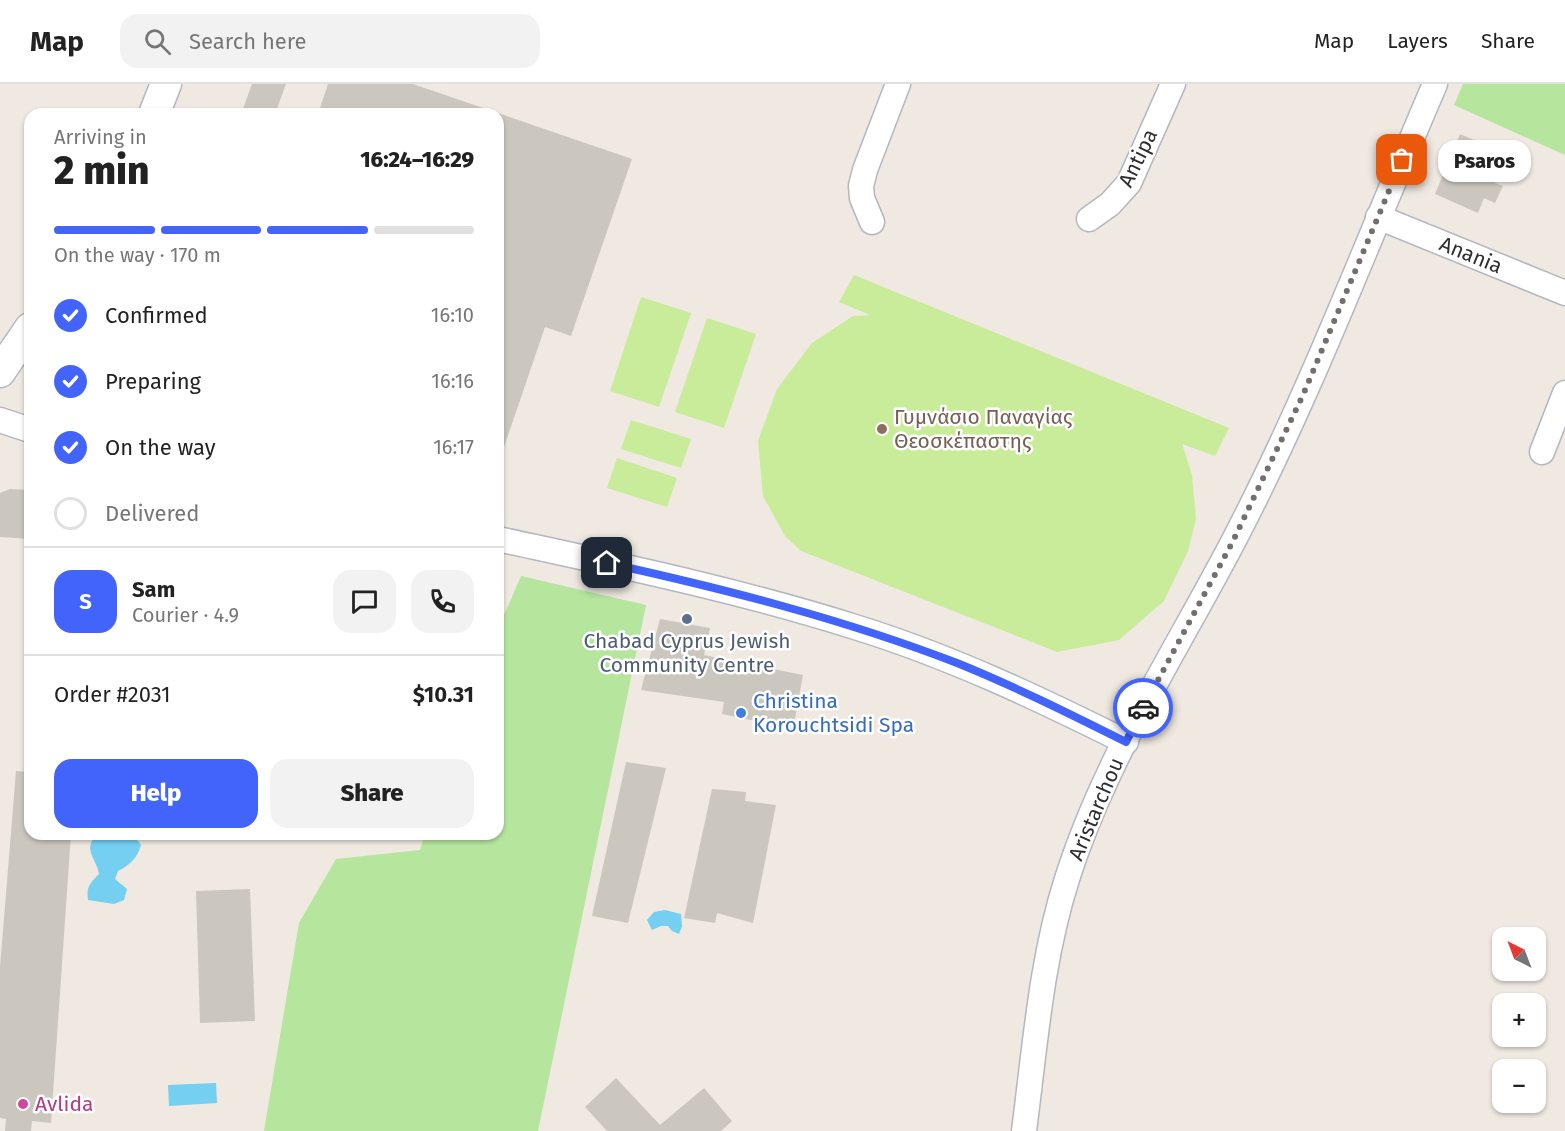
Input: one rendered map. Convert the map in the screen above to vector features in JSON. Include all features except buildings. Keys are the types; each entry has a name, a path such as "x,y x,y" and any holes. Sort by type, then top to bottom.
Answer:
{"street":[{"path":"156,108 166,84"},
{"path":"872,222 862,198 861,186 898,84"},
{"name":"Antipa","path":"1089,219 1110,204 1129,183 1173,84"},
{"name":"Aristarchou","path":"1023,1131 1050,938 1067,878 1079,847 1109,773 1158,676 1233,541 1303,395 1435,84"},
{"name":"Anania","path":"1378,217 1565,293"},
{"path":"0,372 24,337"},
{"path":"1542,452 1565,393"},
{"path":"0,420 24,428"},
{"path":"504,540 777,604 857,627 978,672 1031,695 1126,742"}],"green space":[{"path":"1463,84 1565,84 1565,155 1454,105"},
{"path":"854,275 1229,428 1215,456 1182,444 1192,475 1196,519 1188,551 1164,601 1119,640 1057,652 801,551 785,536 763,496 758,441 777,389 812,343 853,316 870,315 839,302"},
{"path":"641,297 691,313 659,407 610,391"},
{"path":"707,318 756,334 724,428 675,412"},
{"path":"631,420 691,439 681,468 621,449"},
{"path":"617,458 677,478 667,507 607,488"},
{"path":"521,576 646,605 538,1131 264,1131 299,923 336,859 420,850 423,840 504,840 504,615"}],"water":[{"path":"92,840 137,840 141,845 132,861 118,871 115,879 127,889 124,900 114,904 88,900 89,886 99,874 90,847"},
{"path":"665,910 681,914 682,926 679,934 668,926 652,930 647,920 654,912"},
{"path":"216,1083 217,1103 169,1106 168,1085"}],"way so far":[{"path":"1143,708 1158,676 1233,541 1303,395 1402,160"}],"place":[{"name":"Psaros","path":"1402,160"},
{"name":"Γυμνάσιο Παναγίας Θεοσκέπαστης","path":"882,429"},
{"name":"Chabad Cyprus Jewish Community Centre","path":"687,619"},
{"name":"Christina Korouchtsidi Spa","path":"741,713"},
{"name":"Avlida","path":"23,1104"}],"route":[{"path":"607,563 777,604 857,627 957,663 1031,695 1126,742 1143,708"}]}
